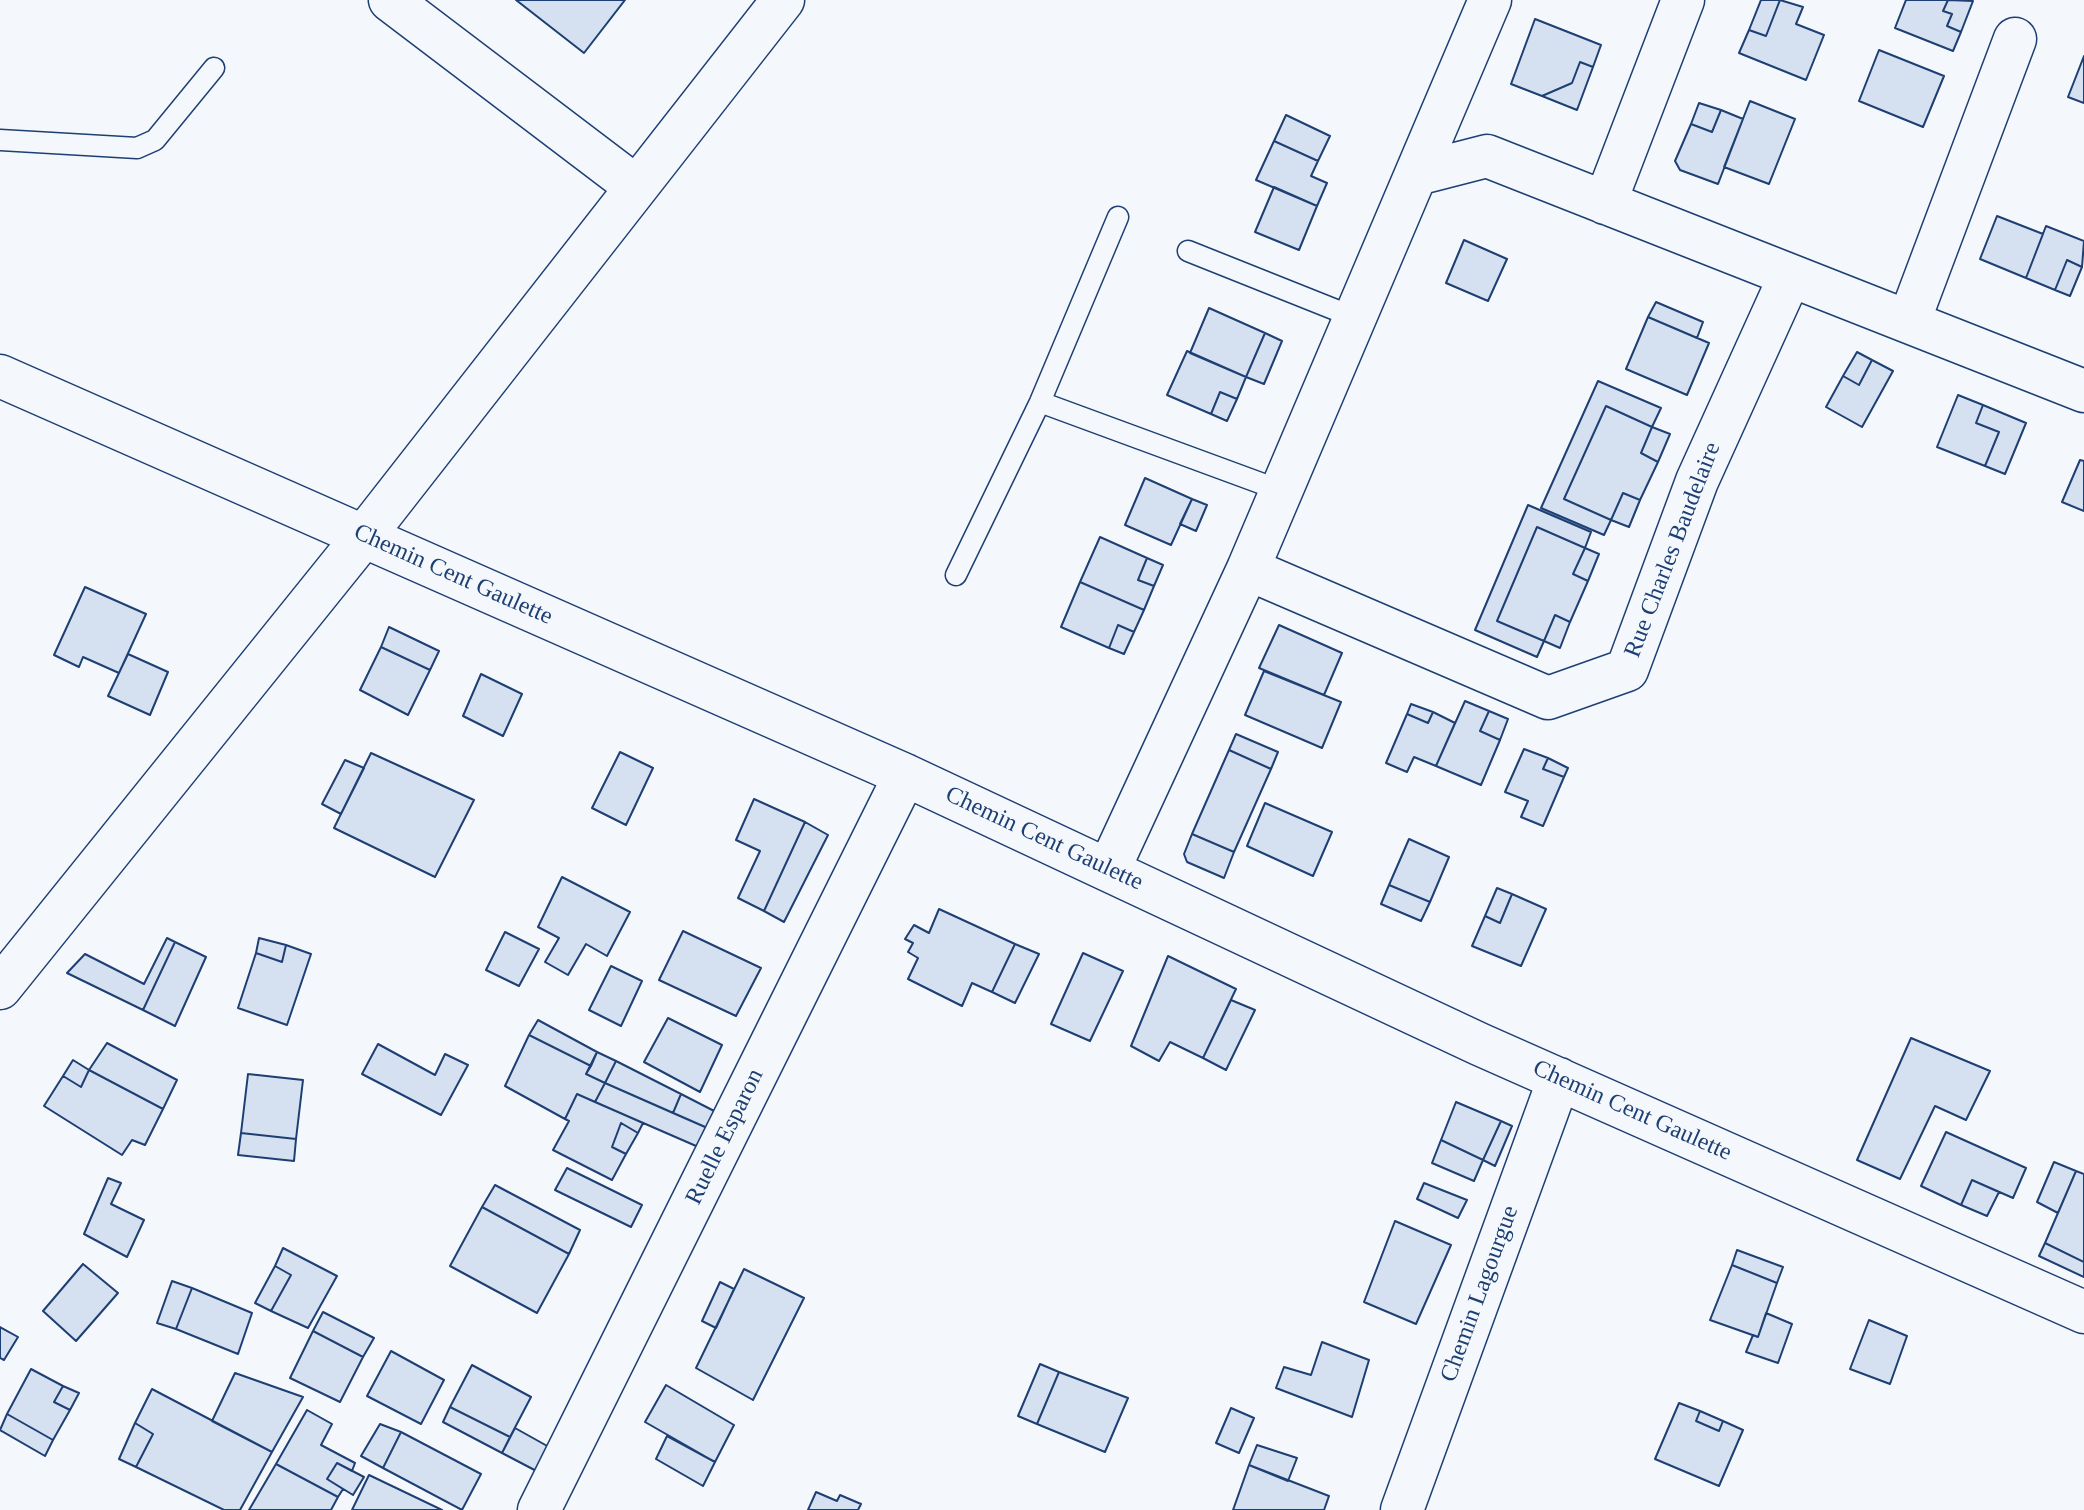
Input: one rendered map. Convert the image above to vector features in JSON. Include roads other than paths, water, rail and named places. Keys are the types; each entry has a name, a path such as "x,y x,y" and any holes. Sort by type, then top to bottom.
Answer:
{"street":[{"path":"390,0 635,186"},
{"path":"0,988 364,536 783,0"},
{"path":"1109,869 1248,569 1490,0"},
{"path":"1605,203 1683,0"},
{"path":"1909,321 2015,39"},
{"path":"1417,174 1487,156 2084,391"},
{"name":"Rue Charles Baudelaire","path":"1248,569 1548,698 1627,670 1697,481 1790,276"},
{"name":"Chemin Cent Gaulette","path":"0,376 905,775 1559,1079 2084,1312"},
{"name":"Ruelle Esparon","path":"552,1506 905,775"},
{"name":"Chemin Lagourgue","path":"1402,1510 1559,1079"}],"lane":[{"path":"0,140 137,148 155,140 214,68"},
{"path":"956,575 1040,402 1118,217"},
{"path":"1188,251 1356,318"},
{"path":"1040,402 1282,491"}]}
